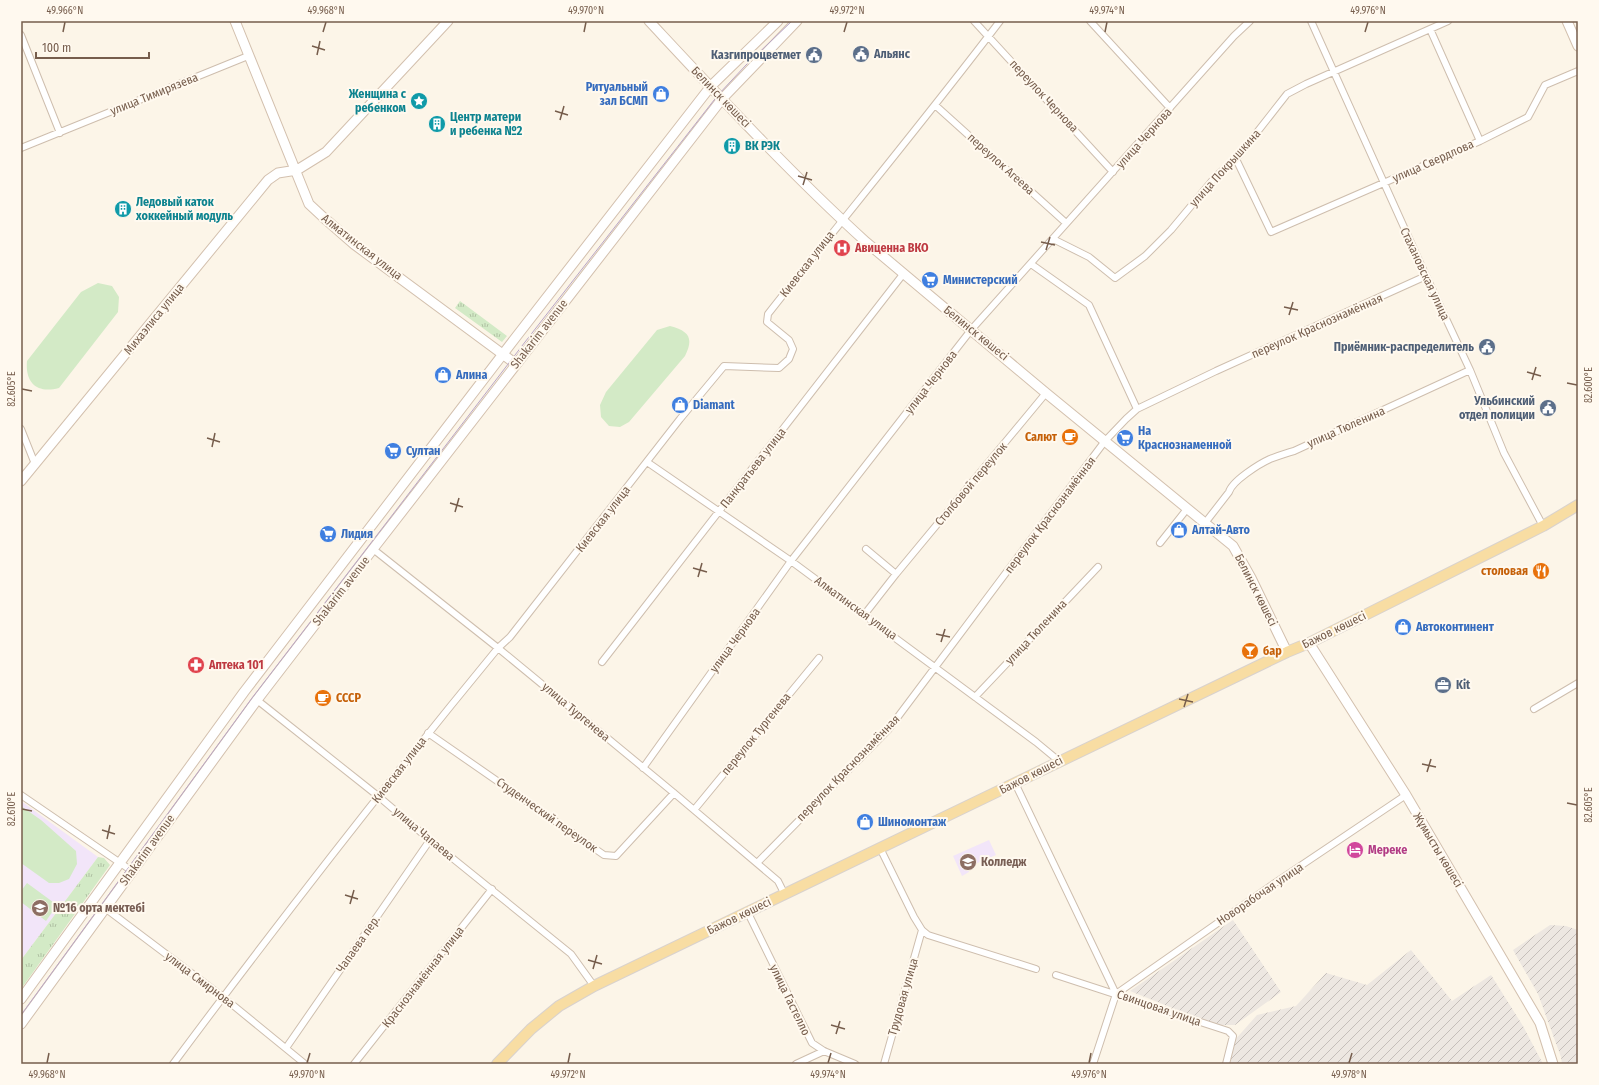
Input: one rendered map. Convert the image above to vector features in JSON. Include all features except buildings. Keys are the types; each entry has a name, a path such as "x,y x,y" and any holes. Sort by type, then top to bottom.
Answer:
{"main road":[{"name":"Алматинская улица","path":"234,21 309,204 355,245 516,364"},
{"name":"Михаэлиса улица","path":"21,481 268,180 278,173 296,170 326,152 448,21"},
{"name":"Белинск көшесі","path":"649,21 722,99 842,220 1046,393 1233,546 1251,578 1287,652"},
{"name":"Shakarim avenue","path":"21,999 244,692 503,354 711,86 778,21"},
{"name":"Shakarim avenue","path":"21,1024 256,700 516,364 722,99 798,21"},
{"path":"1567,21 1578,46"},
{"name":"Бажов көшесі","path":"497,1064 532,1029 559,1006 594,986 748,913 784,894 1059,761 1287,652 1309,643 1542,526 1578,505"},
{"name":"улица Тургенева","path":"360,539 373,549"},
{"name":"Жұмысты көшесі","path":"1309,643 1406,795 1540,1023 1553,1064"},
{"name":"улица Чапаева","path":"244,692 256,700"},
{"name":"улица Смирнова","path":"94,899 105,908"}],"street":[{"name":"переулок Чернова","path":"974,21 1113,172"},
{"name":"Киевская улица","path":"173,1064 378,796 498,648 510,637 724,366 779,368 789,359 793,349 789,340 767,322 768,314 989,37 1000,21"},
{"path":"1090,21 1170,108"},
{"name":"улица Чернова","path":"643,768 791,561 971,330 1234,36 1250,21"},
{"name":"Стахановская улица","path":"1311,21 1470,370 1504,453 1542,526"},
{"name":"улица Покрышкина","path":"1053,239 1089,257 1115,278 1145,256 1171,230 1216,176 1236,160 1287,94 1306,84 1448,21"},
{"path":"1430,29 1480,141"},
{"path":"21,35 60,133"},
{"name":"улица Тимирязева","path":"21,148 248,56"},
{"name":"улица Свердлова","path":"1236,160 1271,232 1480,141 1528,117 1545,85 1578,71"},
{"name":"переулок Агеева","path":"935,105 1066,223"},
{"path":"1031,264 1089,305 1137,409"},
{"name":"Панкратьева улица","path":"602,662 904,273"},
{"name":"переулок Краснознамённая","path":"757,863 888,730 1105,442 1137,409 1216,371 1426,276"},
{"name":"улица Тюленина","path":"1205,524 1229,492 1230,488 1248,472 1270,459 1294,451 1470,370"},
{"name":"Столбовой переулок","path":"864,615 896,574 1046,393"},
{"path":"21,429 35,464"},
{"name":"Алматинская улица","path":"647,462 791,561 936,667 1059,761"},
{"path":"1160,543 1187,509"},
{"name":"улица Тургенева","path":"373,549 498,648 674,793 778,881 784,894"},
{"path":"866,549 896,574"},
{"name":"улица Тюленина","path":"975,697 1098,568"},
{"name":"переулок Тургенева","path":"694,810 819,658"},
{"path":"1534,709 1578,683"},
{"name":"улица Чапаева","path":"256,700 378,796 571,954 594,986"},
{"name":"Студенческий переулок","path":"428,733 604,855 616,856 674,793"},
{"path":"1015,783 1116,994 1093,1064"},
{"path":"21,795 132,871"},
{"name":"Новорабочая улица","path":"1116,994 1272,885 1406,795"},
{"name":"Чапаева пер.","path":"286,1048 430,840"},
{"path":"880,848 914,916 922,930 928,935 1036,969"},
{"name":"Краснознамённая улица","path":"354,1064 492,890"},
{"name":"улица Смирнова","path":"105,908 223,997 305,1064"},
{"name":"улица Гастелло","path":"748,913 812,1043 824,1051 855,1064"},
{"name":"Трудовая улица","path":"884,1064 922,930"},
{"name":"Свинцовая улица","path":"1056,975 1228,1032 1233,1036 1226,1064"},
{"path":"796,1064 824,1051"}],"shaded area":[{"name":"№16 орта мектебі","path":"21,801 98,857 21,960"},
{"name":"Колледж","path":"989,840 996,855 968,867 969,872 962,876 953,856"},
{"path":"1233,920 1281,992 1235,1025 1220,1025 1200,1019 1130,991"},
{"path":"1550,925 1566,926 1578,930 1578,1064 1562,1064 1561,1057 1538,994 1513,950"},
{"path":"1411,950 1452,1001 1491,975 1523,1026 1543,1064 1229,1064 1234,1041 1257,1015 1296,1006 1326,973 1367,985"}],"green space":[{"path":"98,283 112,286 119,297 118,312 59,388 39,388 30,381 27,361 81,292"},
{"path":"460,301 507,336 502,342 455,308"},
{"path":"670,326 682,330 688,336 689,344 685,356 629,422 620,427 609,426 601,417 600,405 606,392 657,330"},
{"path":"21,806 41,820 76,851 77,864 69,879 59,883 49,883 21,863"},
{"path":"98,857 104,858 110,865 21,989 21,960"},
{"path":"27,883 57,905 46,921 21,902 21,891"}],"tram line":[{"path":"21,1015 252,698 525,342 718,95 746,65 792,21"}],"place":[{"name":"Альянс","path":"861,54"},
{"name":"Казгипроцветмет","path":"814,55"},
{"name":"Ритуальный зал БСМП","path":"661,94"},
{"name":"Женщина с ребенком","path":"419,101"},
{"name":"Центр матери и ребенка №2","path":"437,124"},
{"name":"ВК РЭК","path":"732,146"},
{"name":"Ледовый каток хоккейный модуль","path":"123,209"},
{"name":"Авиценна ВКО","path":"842,248"},
{"name":"Министерский","path":"930,280"},
{"name":"Приёмник-распределитель","path":"1487,347"},
{"name":"Алина","path":"443,375"},
{"name":"Diamant","path":"680,405"},
{"name":"Ульбинский отдел полиции","path":"1548,408"},
{"name":"Салют","path":"1070,437"},
{"name":"На Краснознаменной","path":"1125,438"},
{"name":"Султан","path":"393,451"},
{"name":"Алтай-Авто","path":"1179,530"},
{"name":"Лидия","path":"328,534"},
{"name":"столовая","path":"1541,571"},
{"name":"Автоконтинент","path":"1403,627"},
{"name":"бар","path":"1250,651"},
{"name":"Аптека 101","path":"196,665"},
{"name":"Kit","path":"1443,685"},
{"name":"СССР","path":"323,698"},
{"name":"Шиномонтаж","path":"865,822"},
{"name":"Мереке","path":"1355,850"},
{"name":"Колледж","path":"968,862"},
{"name":"№16 орта мектебі","path":"40,908"}]}
